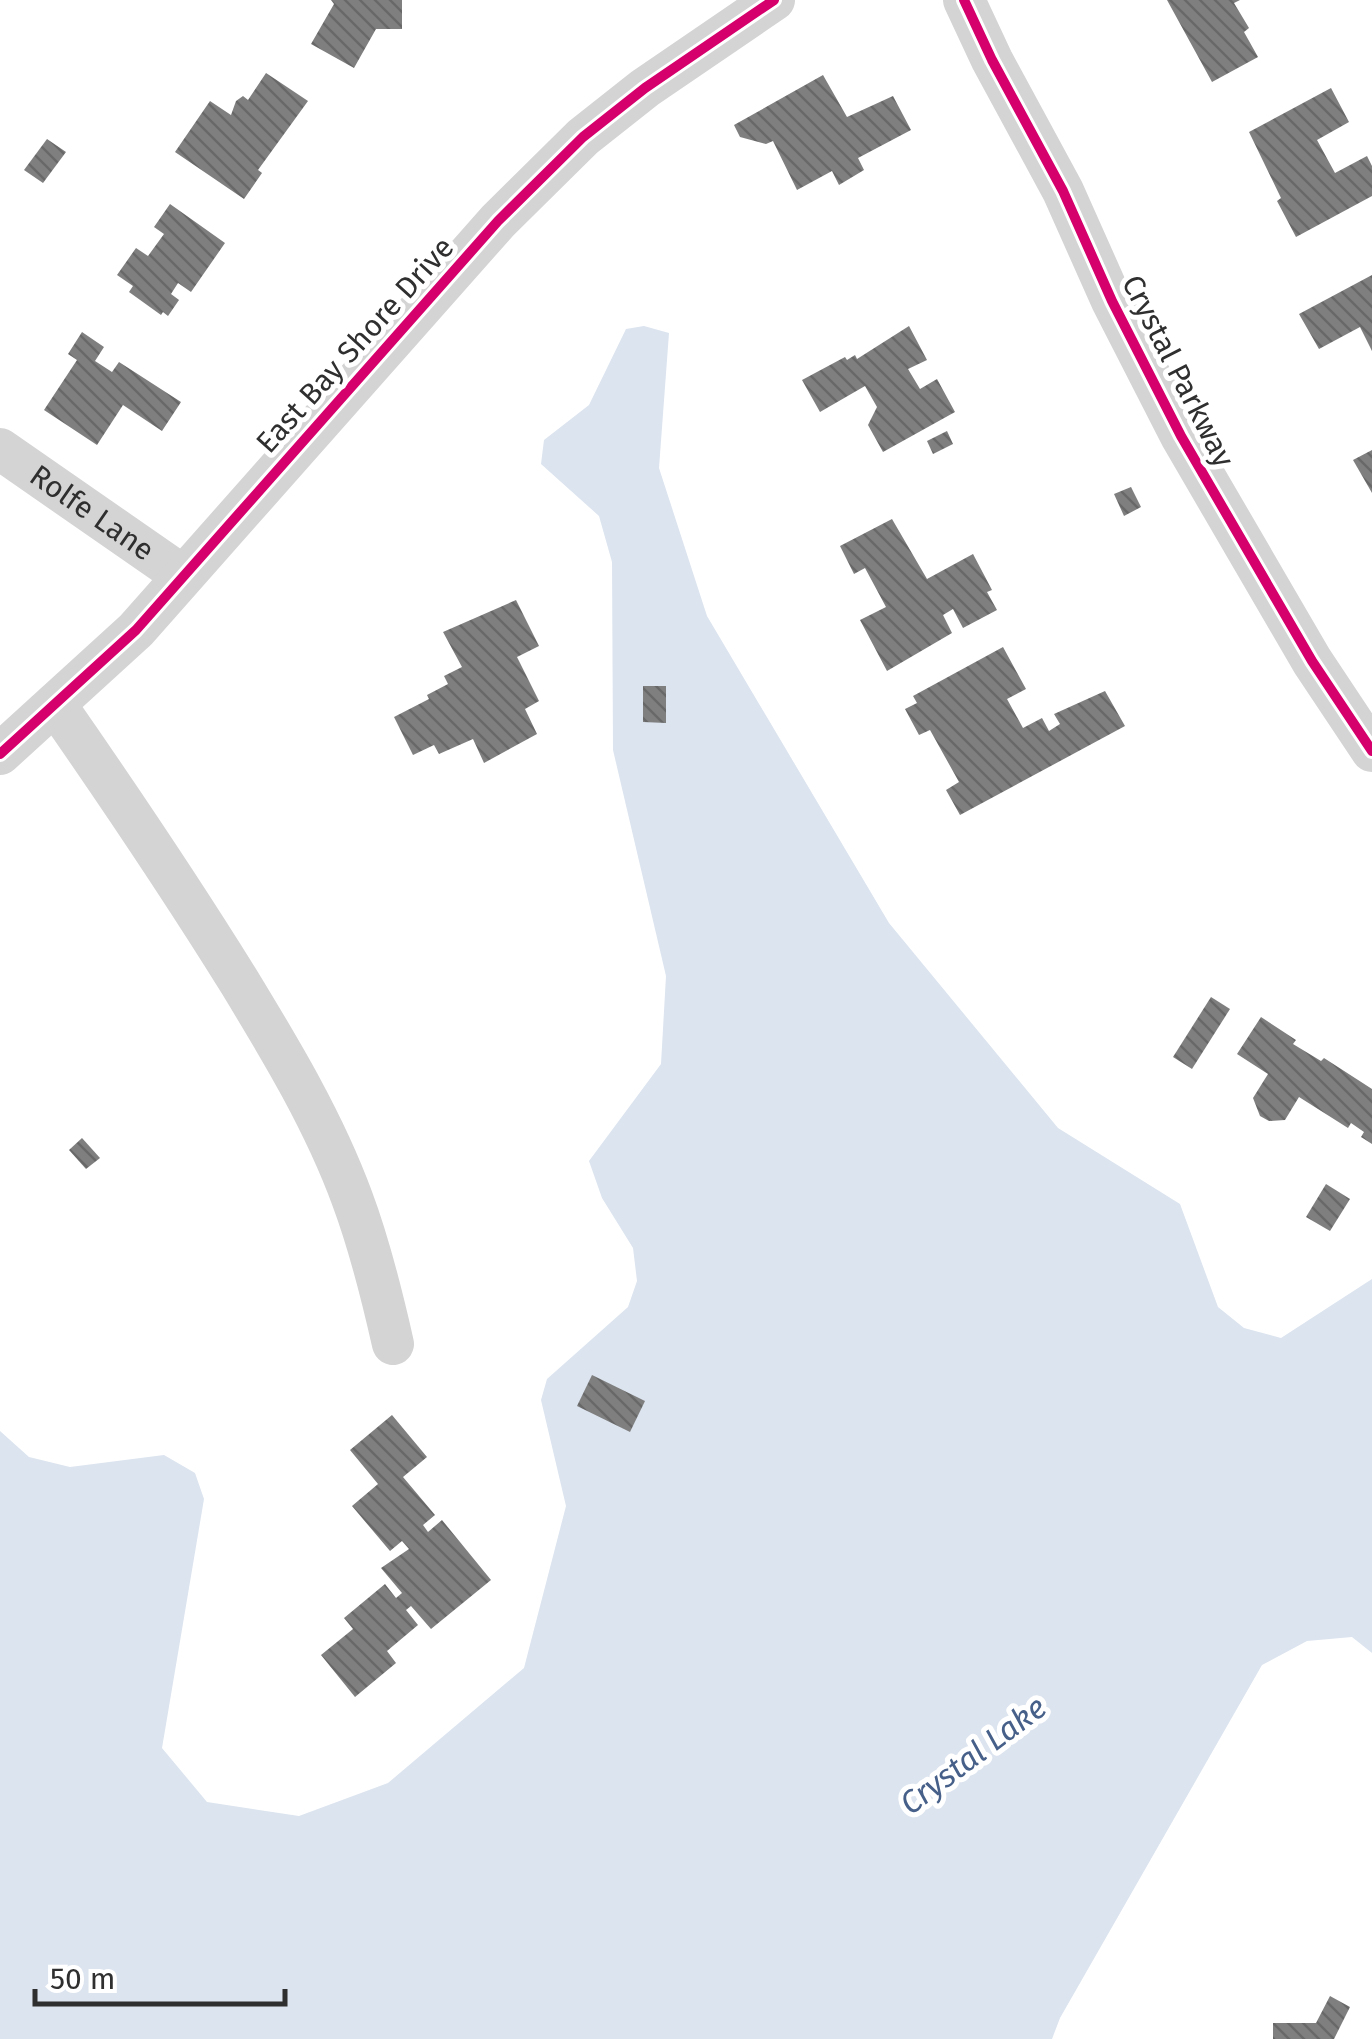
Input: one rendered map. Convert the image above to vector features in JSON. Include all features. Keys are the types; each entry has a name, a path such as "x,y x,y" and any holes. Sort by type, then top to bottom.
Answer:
{"street":[{"name":"East Bay Shore Drive","path":"0,754 136,630 498,221 582,137 645,88 774,0"},
{"name":"Crystal Parkway","path":"964,0 1063,191 1112,301 1181,436 1312,662 1372,751"},
{"name":"Rolfe Lane","path":"0,450 183,576"},
{"path":"55,704 165,862 320,1121 352,1198 378,1278 393,1344"}],"water":[{"name":"Crystal Lake","path":"644,326 669,333 659,468 707,616 889,923 1058,1128 1180,1204 1218,1307 1244,1328 1281,1338 1372,1279 1372,1653 1352,1637 1307,1641 1262,1665 1060,2018 1052,2039 0,2039 0,1431 29,1457 70,1467 164,1455 195,1473 204,1499 162,1748 207,1802 299,1816 388,1783 524,1668 566,1506 541,1400 547,1379 628,1307 637,1281 633,1248 602,1198 589,1161 661,1064 666,976 613,750 612,562 599,516 541,464 544,440 589,405 626,329"}],"building":[{"path":"331,0 402,0 402,29 376,29 354,68 311,44 334,4"},
{"path":"1167,0 1240,0 1234,3 1249,28 1244,32 1258,57 1212,82"},
{"path":"266,73 308,101 258,170 262,173 244,199 175,152 210,101 231,115 236,101 243,96 248,100"},
{"path":"823,75 847,117 893,96 911,130 858,158 864,170 839,185 832,171 797,190 773,141 766,144 740,137 734,125"},
{"path":"1331,88 1349,122 1317,140 1335,173 1367,156 1372,166 1372,196 1296,237 1249,132"},
{"path":"47,139 66,152 43,183 24,170"},
{"path":"170,204 225,243 191,292 178,283 171,294 179,300 168,316 129,292 133,286 117,275 136,248 148,256 164,234 154,227"},
{"path":"1372,275 1372,351 1360,327 1319,349 1299,314"},
{"path":"909,326 927,360 908,369 920,389 937,379 955,412 883,452 868,425 877,407 865,386 820,412 802,380 845,357 847,360 855,355 857,359"},
{"path":"82,332 104,347 95,361 112,372 119,362 181,402 162,431 123,405 97,445 44,410 77,360 68,354"},
{"path":"947,431 953,444 933,454 927,441"},
{"path":"1372,450 1372,493 1353,460"},
{"path":"1131,487 1141,507 1124,516 1114,494"},
{"path":"892,519 927,579 973,554 992,590 987,592 997,610 963,628 953,609 943,615 952,633 887,671 860,620 886,607 865,568 854,574 840,546"},
{"path":"516,600 539,646 517,657 539,701 525,709 537,734 484,763 473,739 439,754 434,745 413,755 394,717 429,699 427,695 448,684 444,676 462,667 443,632"},
{"path":"1003,647 1026,689 1007,699 1023,728 1042,718 1049,731 1060,724 1054,714 1105,691 1125,726 960,815 946,790 959,782 930,730 919,735 905,709 917,703 913,696"},
{"path":"643,686 666,686 666,723 643,722"},
{"path":"1211,997 1230,1009 1192,1069 1173,1057"},
{"path":"1261,1017 1296,1040 1293,1044 1321,1061 1324,1058 1372,1089 1372,1144 1351,1123 1348,1128 1299,1097 1285,1120 1269,1121 1260,1116 1253,1098 1268,1074 1237,1054"},
{"path":"82,1138 100,1158 86,1169 69,1150"},
{"path":"1326,1184 1350,1199 1330,1231 1306,1217"},
{"path":"592,1375 645,1401 630,1432 577,1406"},
{"path":"392,1415 427,1457 403,1477 435,1515 423,1525 428,1532 442,1520 491,1580 431,1629 411,1606 406,1610 418,1625 387,1651 396,1663 355,1697 321,1655 353,1629 344,1618 385,1584 396,1598 402,1593 381,1568 409,1549 402,1541 390,1551 352,1506 378,1484 350,1450"},
{"path":"1330,1996 1350,2007 1334,2039 1273,2039 1273,2023 1316,2023"}],"cycle path":[{"path":"0,754 136,630 498,221 583,137 645,88 774,0"},
{"path":"964,0 1063,191 1112,301 1181,436 1312,661 1372,751"}]}
